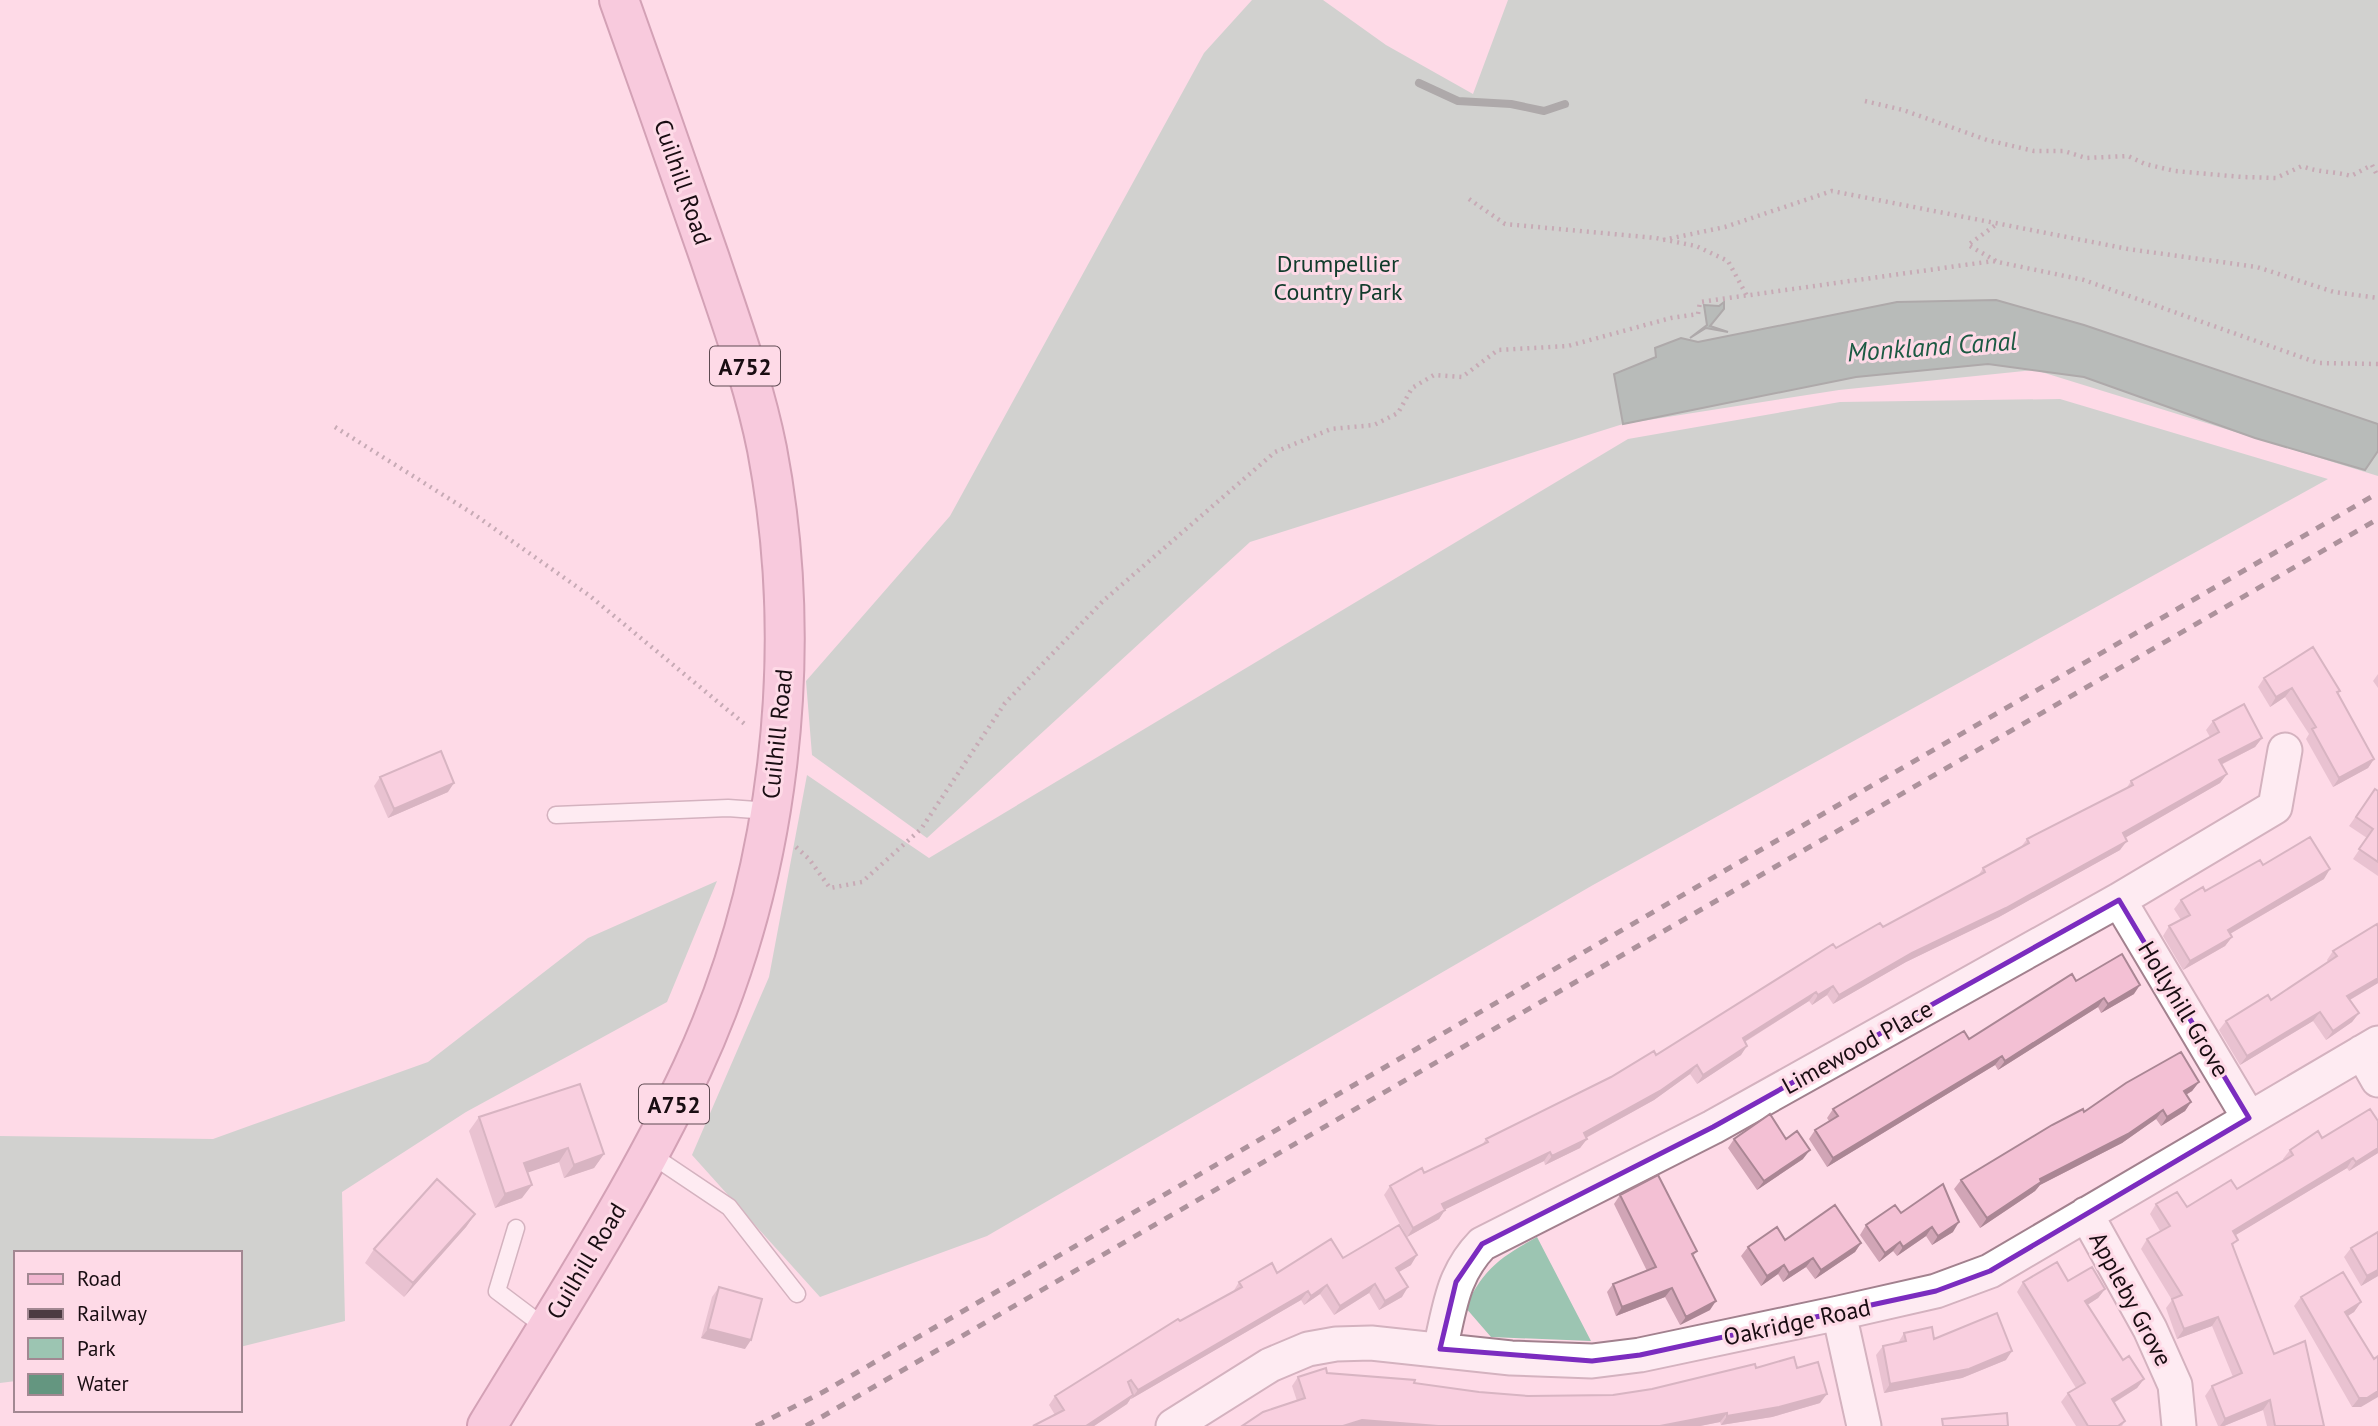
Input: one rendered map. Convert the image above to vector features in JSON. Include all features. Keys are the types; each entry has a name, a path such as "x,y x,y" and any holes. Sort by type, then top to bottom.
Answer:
{"main road":[{"name":"Cuilhill Road","path":"487,1426 650,1154 694,1065 729,976 756,881 778,749 784,660 783,572 766,447 735,332 619,0"}],"street":[{"name":"Limewood Place","path":"1440,1349 1456,1282 1465,1262 1482,1244 1713,1127 2119,900 2276,807 2285,750"},
{"name":"Hollyhill Grove","path":"2119,900 2249,1118"},
{"name":"Oakridge Road","path":"1173,1426 1270,1365 1308,1349 1336,1343 1371,1343 1511,1358 1592,1361 1640,1355 1936,1291 1990,1270 2249,1118 2373,1058"},
{"name":"Appleby Grove","path":"2086,1214 2150,1329 2175,1385 2179,1426"},
{"path":"1839,1313 1864,1426"}],"lane":[{"path":"556,815 728,808 769,811"},
{"path":"650,1154 729,1207 797,1294"},
{"path":"516,1228 497,1291 547,1328"}],"path":[{"path":"1865,101 1903,110 1977,136 2034,151 2064,150 2086,158 2128,156 2145,164 2175,171 2277,178 2302,166 2321,173 2334,171 2351,176 2372,165 2378,177"},
{"path":"1662,240 1725,227 1832,191 2128,249 2257,267 2334,292 2378,298"},
{"path":"1469,199 1505,224 1696,246 1728,261 1747,296"},
{"path":"1998,223 1968,246 1998,262 2084,280 2318,363 2378,364"},
{"path":"769,811 781,834 809,859 830,888 862,882 921,829 1006,704 1103,601 1275,452 1331,429 1374,425 1398,413 1412,388 1434,374 1462,377 1498,350 1568,346 1671,318 1698,314 1700,302 1998,262"},
{"path":"335,428 475,515 590,596 718,704 778,749"}],"highlighted area":[{"path":"2119,900 2249,1118 1990,1271 1936,1291 1640,1355 1592,1361 1440,1349 1456,1282 1482,1244 1713,1127"}],"green space":[{"name":"Drumpellier Country Park","path":"1252,0 1323,0 1386,45 1473,94 1508,0 2378,0 2378,476 2035,370 1839,390 1623,424 1250,542 927,838 812,755 806,681 950,516 1204,53"},
{"path":"2060,399 2328,479 1593,885 987,1236 820,1297 692,1155 769,977 807,775 929,858 1628,439 1840,402"},
{"path":"717,881 667,1002 466,1112 342,1192 345,1321 242,1347 242,1251 14,1251 14,1381 0,1383 0,1136 213,1139 428,1062 588,938"},
{"path":"1537,1237 1591,1341 1491,1337 1465,1307 1479,1283 1494,1265"}],"water":[{"name":"Monkland Canal","path":"1996,300 2084,325 2378,424 2378,451 2365,470 2255,438 2084,377 1988,364 1856,377 1623,424 1614,374 1656,357 1655,348 1681,338 1698,342 1897,302"},
{"path":"1724,302 1724,309 1710,326 1728,332 1706,328 1690,338 1707,325 1704,305 1719,306"}],"building":[{"path":"2313,647 2340,691 2337,692 2374,759 2339,778 2312,729 2316,727 2292,688 2276,697 2264,678"},
{"path":"2244,704 2262,738 2219,760 2227,774 2123,833 2127,841 2006,908 1912,953 1839,995 1833,986 1818,995 1816,992 1743,1038 1747,1046 1703,1075 1697,1065 1660,1091 1584,1133 1587,1139 1552,1156 1550,1152 1442,1204 1445,1210 1413,1228 1390,1186 1422,1168 1424,1173 1488,1142 1486,1139 1611,1077 1654,1051 1656,1055 1833,944 1836,948 1880,923 1883,927 1985,872 1983,868 2029,843 2027,839 2133,785 2131,781 2219,732 2213,721"},
{"path":"441,751 454,783 394,809 380,777"},
{"path":"2375,789 2378,791 2378,862 2359,849 2373,829 2356,817"},
{"path":"2310,837 2330,869 2228,930 2232,937 2190,961 2169,926 2190,915 2181,900 2203,887 2205,891 2260,860 2263,865"},
{"path":"2377,924 2378,978 2347,996 2359,1013 2333,1031 2320,1012 2247,1056 2226,1021 2268,995 2271,1000 2337,956 2333,951"},
{"path":"2122,954 2140,985 2108,1004 2104,998 2005,1061 2002,1056 1833,1158 1815,1130 1838,1116 1833,1109 1964,1031 1969,1039 2072,974 2076,981"},
{"path":"2181,1052 2199,1082 2184,1091 2191,1102 2167,1117 2163,1110 2128,1134 2040,1179 2041,1182 1987,1218 1961,1180 2052,1125 2083,1109 2084,1112 2126,1083"},
{"path":"580,1084 604,1154 574,1165 568,1148 524,1163 532,1185 505,1194 479,1117"},
{"path":"2370,1109 2378,1121 2378,1148 2356,1162 2353,1158 2233,1231 2238,1240 2232,1244 2274,1354 2305,1341 2324,1426 2275,1426 2270,1400 2225,1419 2212,1386 2242,1373 2218,1317 2184,1329 2172,1299 2182,1295 2147,1239 2170,1226 2156,1204 2177,1192 2187,1207 2231,1180 2237,1189 2293,1155 2290,1150 2318,1131 2322,1138"},
{"path":"1770,1114 1786,1139 1797,1131 1810,1150 1764,1181 1734,1139"},
{"path":"1658,1175 1697,1251 1692,1254 1716,1301 1686,1317 1672,1288 1622,1307 1613,1284 1656,1267 1620,1195"},
{"path":"437,1179 475,1214 413,1283 374,1249"},
{"path":"1943,1184 1959,1222 1938,1236 1932,1227 1903,1247 1900,1242 1885,1253 1866,1225 1895,1205 1901,1213"},
{"path":"1835,1205 1861,1243 1821,1270 1813,1258 1789,1273 1784,1265 1767,1276 1748,1247 1777,1227 1785,1240"},
{"path":"1399,1225 1417,1255 1396,1268 1408,1287 1385,1301 1375,1284 1340,1306 1327,1285 1311,1296 1308,1291 1138,1390 1131,1380 1128,1382 1133,1395 1086,1426 1033,1426 1064,1410 1055,1396 1178,1319 1180,1321 1242,1287 1239,1282 1272,1263 1277,1273 1331,1239 1343,1258"},
{"path":"2378,1232 2378,1270 2367,1276 2351,1248"},
{"path":"2057,1262 2068,1281 2092,1267 2105,1289 2085,1301 2123,1360 2129,1356 2144,1379 2112,1399 2125,1421 2118,1426 2088,1426 2068,1393 2085,1383 2023,1282"},
{"path":"2343,1272 2361,1302 2345,1312 2374,1359 2378,1356 2378,1391 2367,1398 2359,1398 2301,1297"},
{"path":"719,1287 762,1299 751,1340 708,1329"},
{"path":"1997,1313 2012,1351 1969,1369 1890,1384 1883,1346 1906,1341 1904,1333 1932,1327 1934,1339"},
{"path":"1794,1357 1797,1368 1818,1362 1827,1394 1779,1407 1727,1416 1727,1413 1660,1426 1438,1426 1362,1420 1343,1426 1242,1426 1263,1412 1305,1398 1298,1377 1326,1368 1327,1373 1415,1380 1414,1383 1479,1392 1528,1396 1613,1395 1652,1389 1755,1364 1756,1368"},
{"path":"2007,1413 2008,1426 1943,1426 1942,1419"}],"waterway":[{"path":"1419,83 1458,101 1511,104 1544,111 1565,104"}],"railway":[{"path":"756,1426 823,1392 2378,493"},
{"path":"806,1426 2378,519"}]}
